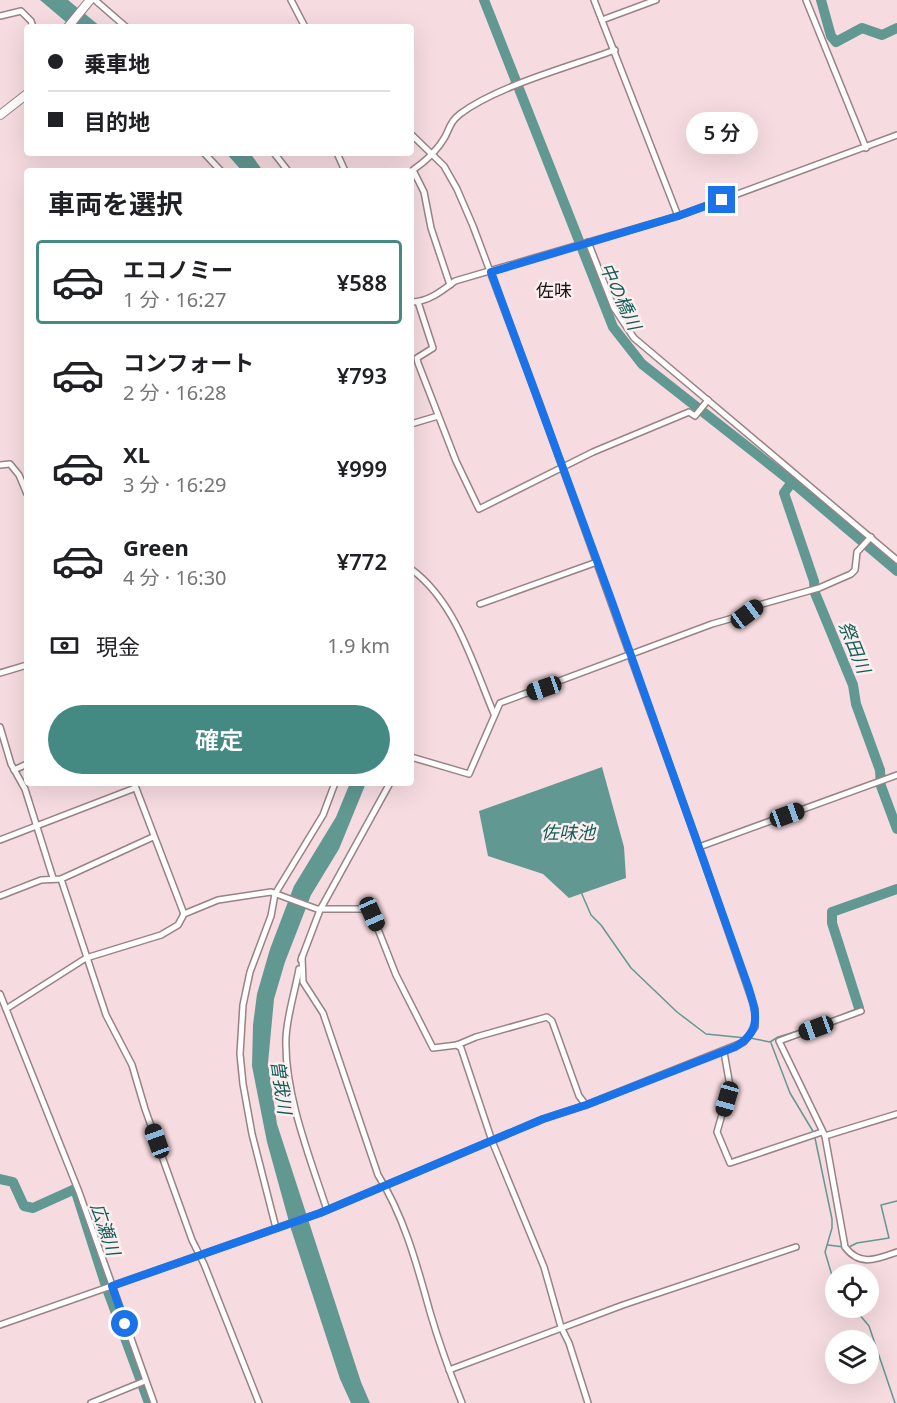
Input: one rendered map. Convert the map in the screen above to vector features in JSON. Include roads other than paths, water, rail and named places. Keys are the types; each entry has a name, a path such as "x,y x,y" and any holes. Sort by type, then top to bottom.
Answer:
{"main road":[{"path":"71,24 90,1"},
{"path":"0,115 24,96"}],"street":[{"path":"291,0 303,24"},
{"path":"594,0 678,216"},
{"path":"602,20 656,0"},
{"path":"806,0 866,148"},
{"path":"90,1 122,24"},
{"path":"0,16 21,11 32,24"},
{"path":"414,169 433,154 446,135 450,122 462,112 508,89 615,50"},
{"path":"707,401 696,415 690,412 563,467 479,509 456,461 417,358 433,348 414,302 446,290 455,281 678,216 897,135"},
{"path":"0,1325 320,1213 386,1187 492,1141 724,1052 744,1042 755,1027 755,1009 699,848 491,272 458,189 433,154 414,137"},
{"path":"207,156 218,168"},
{"path":"276,156 286,168"},
{"path":"414,172 424,192 430,228 450,285"},
{"path":"588,242 614,308 634,338 897,560"},
{"path":"414,423 438,416"},
{"path":"0,465 10,464 19,475 24,487"},
{"path":"414,757 469,774 500,703 747,614 759,605 819,588 851,574 855,570 857,552 871,538"},
{"path":"480,604 597,562"},
{"path":"414,572 423,579 453,619 494,714"},
{"path":"0,673 24,666"},
{"path":"0,728 14,770 24,789 53,878"},
{"path":"14,770 24,765"},
{"path":"699,848 897,775"},
{"path":"0,840 132,786"},
{"path":"134,786 184,914"},
{"path":"276,1228 252,1134 240,1054 242,1014 250,972 279,895 323,815 334,786"},
{"path":"327,1210 298,1120 286,1049 289,1015 302,957 319,910 388,786"},
{"path":"0,896 24,886 53,878 61,879 153,837"},
{"path":"61,879 106,1015 132,1065 145,1109 199,1256 259,1403"},
{"path":"6,1009 86,958 161,935 178,925 184,914 218,900 259,893 279,895 319,910 363,909 372,914 396,975 433,1048 457,1045 476,1037 547,1017 552,1021 579,1096 586,1105"},
{"path":"302,957 303,982 323,1013 378,1175 386,1187 422,1277 430,1311 462,1403"},
{"path":"0,994 80,1192 154,1403"},
{"path":"861,1011 779,1041 823,1134 845,1247 852,1256 869,1261 897,1252"},
{"path":"457,1045 461,1048 492,1141 544,1267 561,1327 569,1343 588,1403"},
{"path":"724,1052 730,1086 717,1132 730,1163 897,1114"},
{"path":"449,1370 561,1327 796,1247"},
{"path":"91,1403 145,1381"}],"water":[{"path":"40,0 68,0 97,24 68,24"},
{"path":"229,156 252,156 261,168 239,168"},
{"name":"佐味池","path":"602,767 624,847 626,878 569,898 543,874 488,856 479,811"},
{"path":"349,786 365,786 339,849 311,895 285,962 274,999 268,1063 277,1124 361,1382 370,1403 351,1403 340,1379 291,1229 267,1142 252,1066 253,1025 257,994 270,949 294,886 336,817"}],"waterway":[{"name":"中の橋川","path":"484,0 613,327 642,364 792,482 897,571"},
{"path":"821,0 831,36 836,42 862,28 882,35 897,28"},
{"name":"祭田川","path":"792,482 784,493 814,581 815,593 853,685 856,704 880,770 881,786 897,829"},
{"name":"祭田川","path":"859,1008 832,923 832,912 897,889"},
{"path":"581,892 591,915 601,925 631,968 677,1012 706,1034 746,1038"},
{"path":"813,1026 859,1008"},
{"path":"750,1038 770,1042 778,1037 808,1028"},
{"path":"771,1043 790,1093 814,1133"},
{"path":"815,1138 832,1219 832,1228 825,1252 829,1264"},
{"name":"広瀬川","path":"0,1179 13,1182 24,1206 33,1208 75,1189 106,1286 149,1403"},
{"path":"849,1247 857,1243 889,1238 881,1205 897,1201"},
{"path":"828,1245 844,1247"},
{"path":"862,1318 869,1326 895,1403"}],"district":[{"name":"佐味","path":"554,290"}],"water label":[{"name":"曽我川","path":"282,1087"}]}
